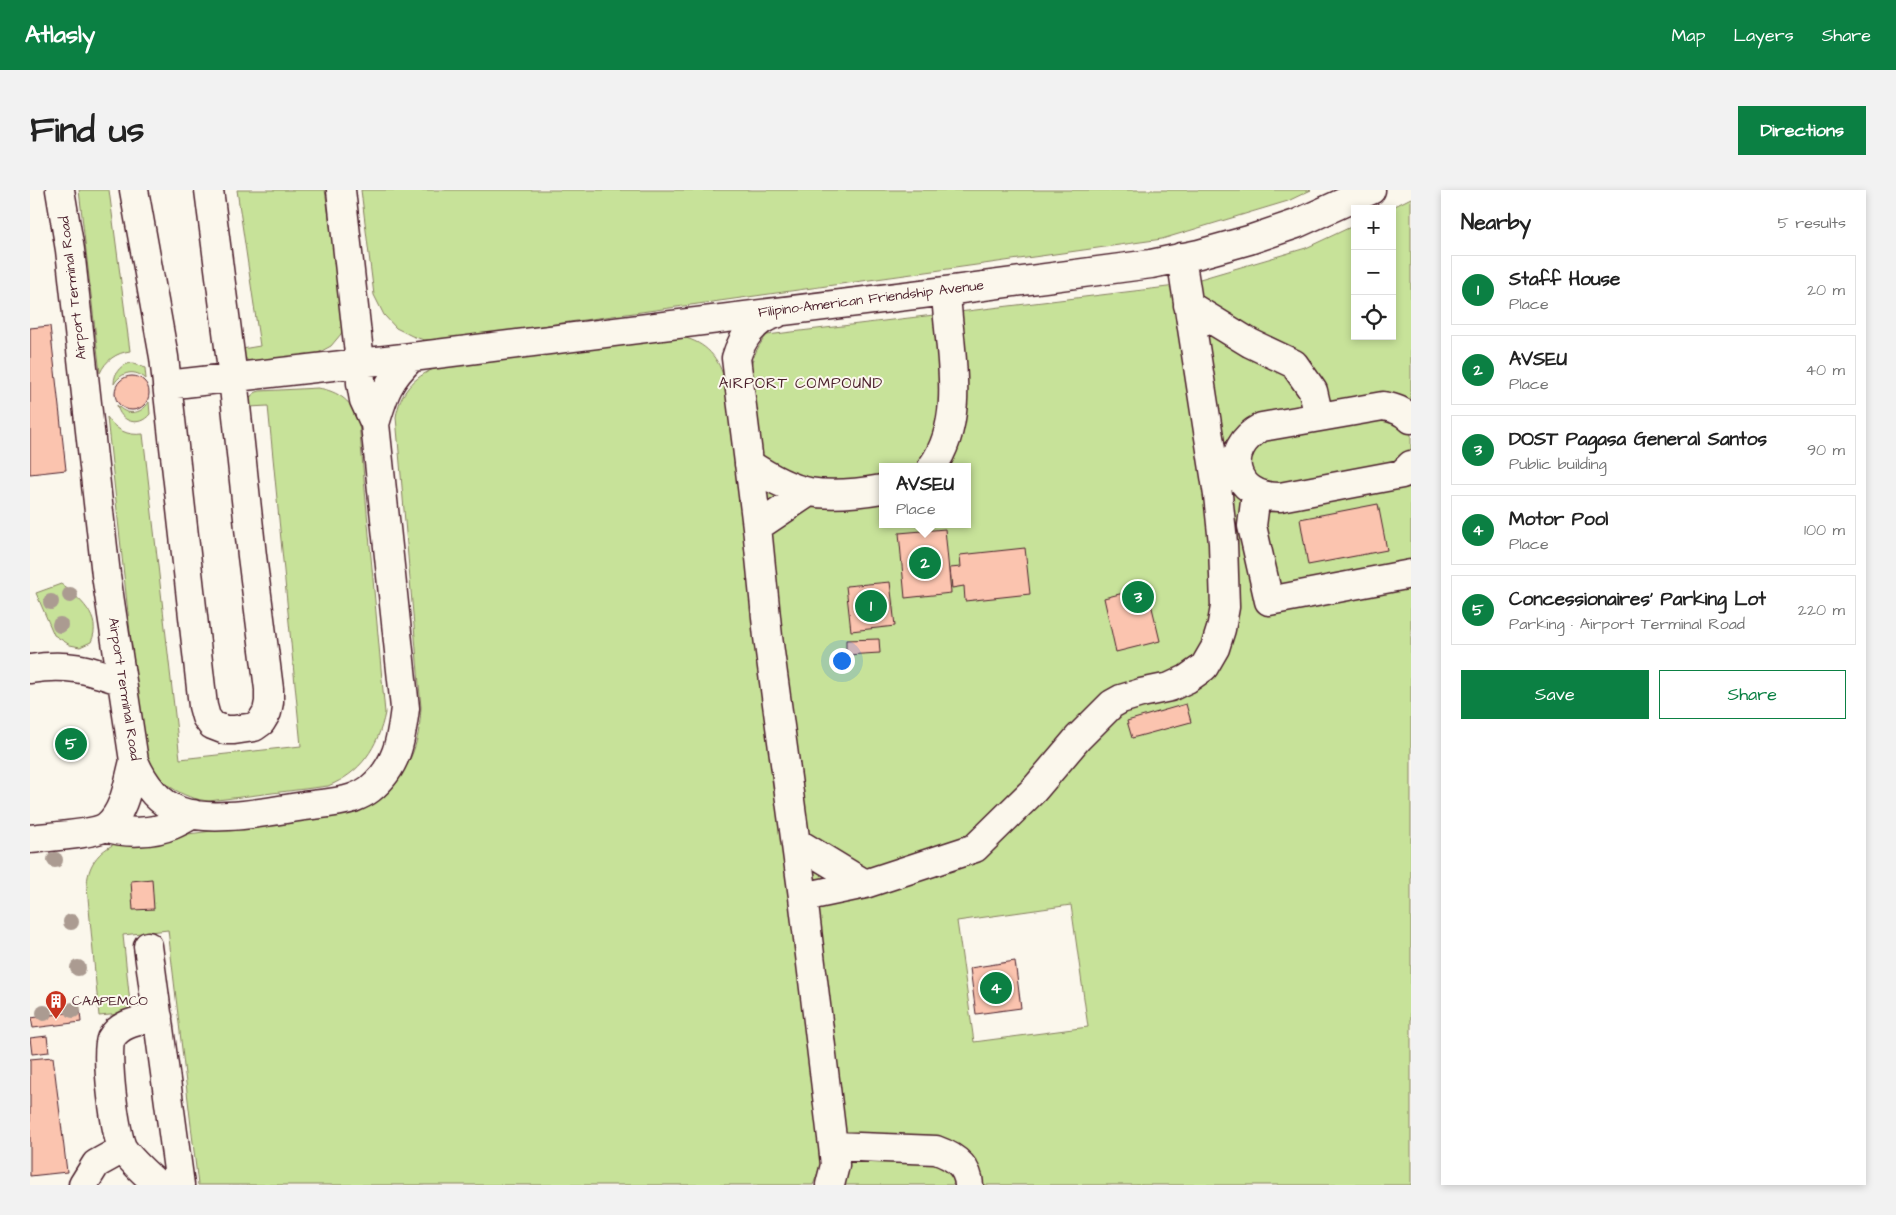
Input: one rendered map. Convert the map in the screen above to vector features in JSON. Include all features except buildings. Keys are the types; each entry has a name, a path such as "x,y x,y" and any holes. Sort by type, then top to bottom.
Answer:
{"street":[{"name":"Airport Terminal Road","path":"60,190 70,250 106,575 134,761 142,780 154,793 178,810 193,814 227,816 352,798 368,791 380,780 393,762 399,746 405,708 375,424 364,400 361,384 341,190"},
{"path":"134,190 164,357 203,706 206,718 212,725 225,730 234,730 254,727 261,722 267,712 269,689 209,190"},
{"name":"Filipino-American Friendship Avenue","path":"167,385 412,357 1151,264 1249,240 1296,224 1371,190"},
{"path":"803,897 865,884 975,848 1028,796 1078,738 1112,704 1128,697 1170,687 1204,667 1215,648 1225,607 1223,543 1218,495 1181,258"},
{"path":"934,463 945,446 951,415 952,368 946,291"},
{"path":"1188,305 1250,343 1294,364 1313,391 1319,417"},
{"path":"802,308 770,316 758,324 747,334 736,358 757,527 768,637 796,842 833,1146 835,1165 830,1185"},
{"path":"658,326 688,326 713,334 736,358"},
{"name":"Airport Terminal Road","path":"375,424 384,391 389,382 412,357"},
{"path":"1411,419 1405,413 1383,406 1262,427 1251,433 1243,442 1238,453 1237,465 1240,476 1247,486 1256,494 1268,497 1280,497 1402,474 1411,465"},
{"path":"749,464 768,477 809,492 846,493 879,489"},
{"path":"757,527 809,492"},
{"path":"1256,494 1252,526 1269,601 1411,574"},
{"path":"30,669 64,666 89,670 122,681"},
{"path":"106,827 124,801 134,761"},
{"path":"30,839 87,832 106,827 119,832 156,830 171,826 193,814"},
{"path":"796,842 865,884"},
{"path":"148,946 180,1185"},
{"path":"158,1017 126,1024 111,1040 109,1058 118,1138 123,1149 158,1185"},
{"path":"833,1146 936,1150 958,1160 965,1169 969,1185"},
{"path":"83,1185 96,1164 123,1149"}],"green space":[{"path":"79,190 109,190 130,351 120,353 112,358 105,364 100,373"},
{"path":"237,190 325,190 342,306 343,328 341,334 331,346 318,353 256,364 248,361 245,357 242,349 260,346"},
{"path":"361,190 1311,190 1288,201 1162,239 441,340 424,340 396,328 384,315 374,295"},
{"path":"1411,198 1411,1185 845,1185 848,1170 846,1136 749,382 756,351 767,335 1176,286 1306,248 1351,227 1351,340 1396,340 1396,206","holes":["1071,905 1088,1027 974,1042 957,921"]},
{"path":"678,336 695,341 708,350 717,362 724,378 822,1137 820,1167 813,1185 198,1185 168,930 123,935 131,1013 99,1016 87,887 91,866 104,850 117,843 346,814 373,798 397,778 406,766 414,750 420,724 421,707 396,417 404,393 414,381 436,368"},
{"path":"134,363 145,368 146,379 137,374 129,373 121,376 114,384 115,375 122,366"},
{"path":"318,388 332,392 349,403 359,423 385,713 382,725 373,748 359,766 340,781 328,786 209,801 199,800 180,793 164,781 151,766 144,749 107,417 122,431 132,434 143,434 180,759 301,746 268,406 249,407 249,404 252,395 260,391"},
{"path":"149,402 150,414 141,421 136,422 122,416 117,405 125,411 138,412"},
{"path":"61,584 82,602 92,616 94,633 91,642 80,647 70,645 54,635 36,593"}],"place":[{"name":"AVSEU","path":"925,563"},
{"name":"DOST Pagasa General Santos","path":"1138,597"},
{"name":"Staff House","path":"871,606"},
{"name":"Concessionaires' Parking Lot","path":"71,744"},
{"name":"Motor Pool","path":"996,988"},
{"name":"CAAPEMCO","path":"56,1020"}],"district":[{"name":"AIRPORT COMPOUND","path":"801,383"}]}
